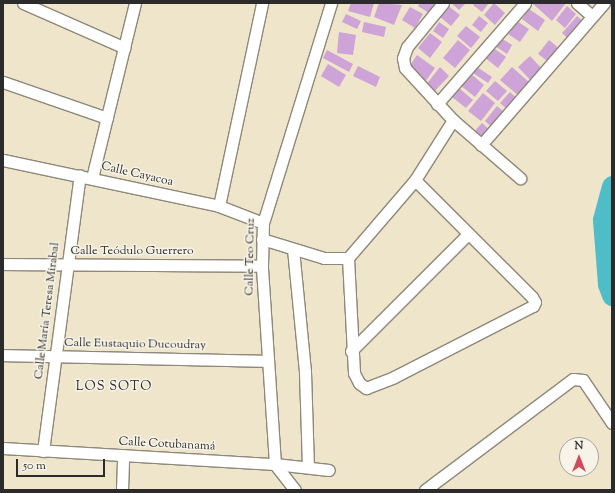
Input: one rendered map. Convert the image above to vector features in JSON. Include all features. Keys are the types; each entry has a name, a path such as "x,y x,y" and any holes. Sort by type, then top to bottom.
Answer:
{"street":[{"path":"23,3 125,48"},
{"path":"92,178 135,3"},
{"path":"219,206 262,3"},
{"name":"Calle Teo Cruz","path":"275,464 267,361 262,266 263,223 331,3"},
{"path":"443,3 407,47 403,58 405,68 453,120 520,178"},
{"path":"437,104 525,3"},
{"path":"577,3 592,16"},
{"path":"481,145 604,3"},
{"path":"3,82 107,118"},
{"path":"415,180 535,302 533,306 394,378 366,388 358,383 354,373 351,351 348,258 415,180 453,120"},
{"name":"Calle Cayacoa","path":"3,160 80,175 219,206 263,223"},
{"name":"Calle María Teresa Mirabal","path":"43,451 80,175"},
{"path":"351,351 468,234"},
{"path":"262,239 324,258 348,258"},
{"path":"293,249 305,372 308,467"},
{"name":"Calle Teódulo Guerrero","path":"3,264 262,266"},
{"name":"Calle Eustaquio Ducoudray","path":"3,355 267,361"},
{"path":"425,490 573,379 583,380 612,423"},
{"name":"Calle Cotubanamá","path":"3,448 275,464 329,470"},
{"path":"122,490 123,455"},
{"path":"275,464 295,490"}],"building":[{"path":"351,3 374,3 370,17 348,11"},
{"path":"379,3 402,5 394,25 374,17"},
{"path":"420,3 435,3 429,13 418,6"},
{"path":"451,3 466,3 459,10"},
{"path":"474,3 489,3 482,12 473,5"},
{"path":"494,3 505,13 495,25 484,15"},
{"path":"532,3 566,3 552,21"},
{"path":"447,5 460,15 451,26 439,16"},
{"path":"567,6 576,14 565,28 556,20"},
{"path":"410,7 423,14 415,28 402,20"},
{"path":"529,9 545,20 538,31 522,19"},
{"path":"346,14 361,21 357,29 342,22"},
{"path":"479,16 488,23 481,32 472,25"},
{"path":"577,16 587,25 572,42 562,33"},
{"path":"517,21 529,29 520,42 508,34"},
{"path":"364,22 386,27 384,37 362,32"},
{"path":"439,22 449,29 443,38 433,31"},
{"path":"466,26 480,37 471,48 457,36"},
{"path":"339,32 356,35 353,55 337,53"},
{"path":"430,33 442,42 430,58 418,48"},
{"path":"501,38 512,45 507,54 495,46"},
{"path":"458,40 470,50 455,68 443,58"},
{"path":"549,40 560,49 550,63 538,54"},
{"path":"492,47 506,57 498,68 484,57"},
{"path":"327,50 353,64 349,72 323,58"},
{"path":"417,55 435,68 423,85 405,73"},
{"path":"530,56 546,73 535,85 518,67"},
{"path":"328,64 346,75 339,87 321,76"},
{"path":"358,66 380,77 376,87 353,76"},
{"path":"440,67 449,76 431,95 425,86"},
{"path":"477,67 492,77 488,83 473,73"},
{"path":"512,67 530,83 519,96 500,80"},
{"path":"470,73 484,85 475,97 460,85"},
{"path":"495,81 507,91 498,101 486,91"},
{"path":"459,88 473,100 466,108 452,97"},
{"path":"510,92 524,105 514,115 500,103"},
{"path":"483,93 495,103 481,121 468,111"},
{"path":"497,106 510,117 497,132 485,121"},
{"path":"482,123 491,131 483,141 473,133"}],"waterway":[{"path":"612,186 603,220 608,284 612,295"}],"district":[{"name":"LOS SOTO","path":"114,387"}]}
